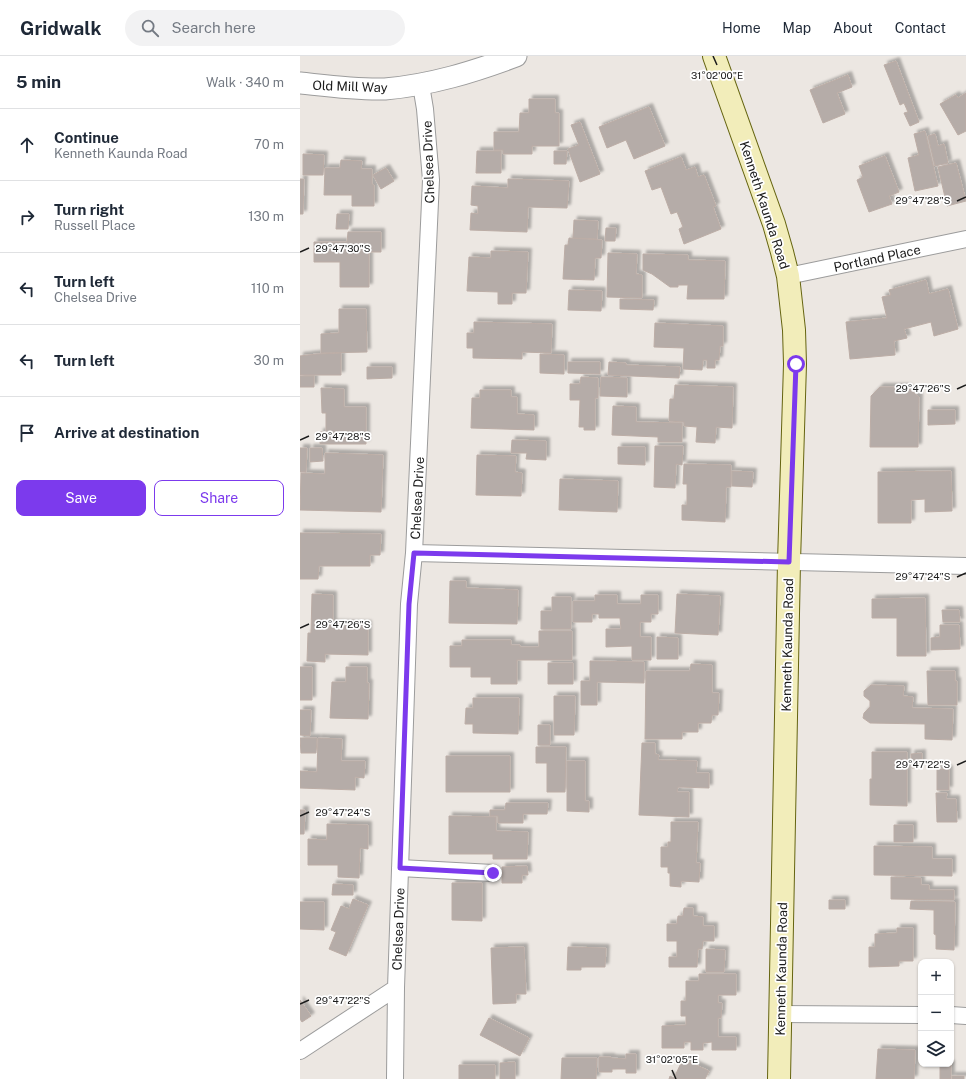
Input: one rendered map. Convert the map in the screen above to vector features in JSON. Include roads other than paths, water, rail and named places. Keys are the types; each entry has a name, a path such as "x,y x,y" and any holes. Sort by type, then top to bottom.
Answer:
{"main road":[{"name":"Kenneth Kaunda Road","path":"714,56 774,224 788,276 794,330 796,364 789,562 778,1079"}],"street":[{"name":"Old Mill Way","path":"300,83 359,89 385,89 421,85 477,70 516,56"},
{"name":"Chelsea Drive","path":"394,1079 409,604 414,553 431,180 425,109 421,85"},
{"name":"Portland Place","path":"788,276 966,239"},
{"path":"414,553 966,566"},
{"path":"400,868 493,873"},
{"path":"300,1051 396,988"},
{"path":"780,1014 918,1015"},
{"path":"954,1016 966,1016"}]}
